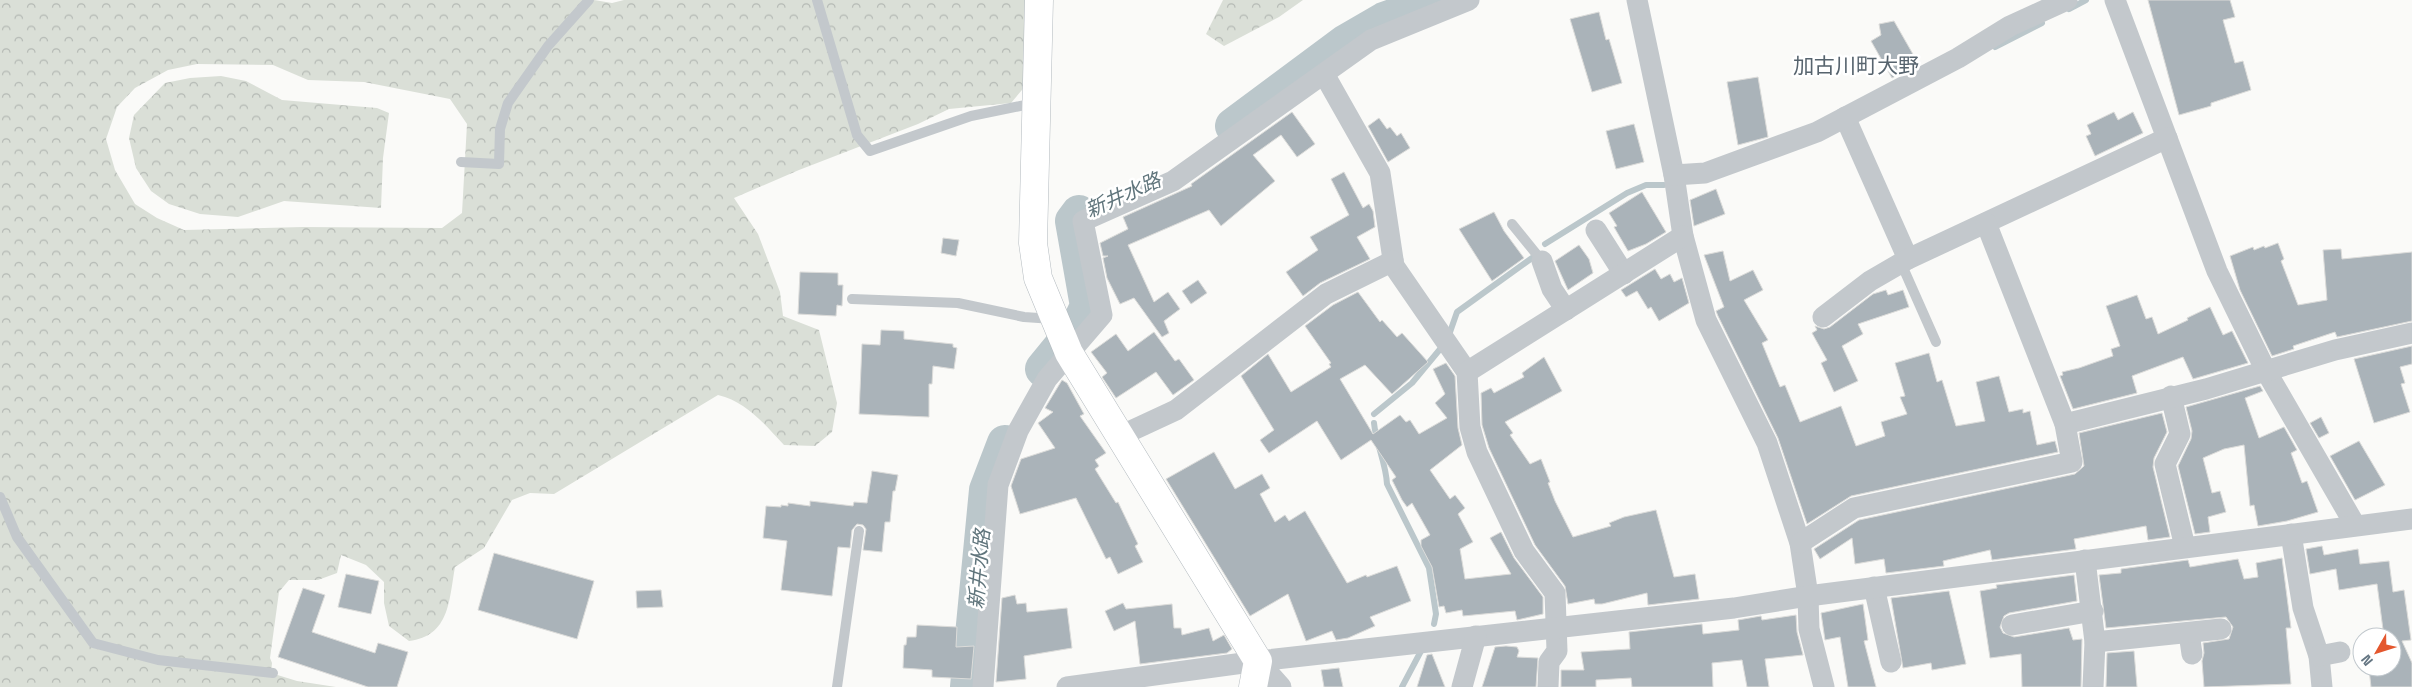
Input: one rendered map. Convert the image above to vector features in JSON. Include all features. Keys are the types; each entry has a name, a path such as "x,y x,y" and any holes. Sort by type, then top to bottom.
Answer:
{"street":[{"path":"1039,0 1033,243 1038,278 1070,353 1120,436 1256,674 1281,687"},
{"path":"983,687 998,485 1018,431 1047,379 1102,315 1083,221 1174,181 1260,117 1371,40 1469,0"},
{"path":"1637,0 1674,175 1683,236 1706,320 1767,442 1800,544 1808,596 1810,629 1824,687"},
{"path":"1674,175 1705,173 1817,132 1958,58 2010,26 2067,0"},
{"path":"2116,0 2217,271 2266,371 2354,526"},
{"path":"1324,74 1380,173 1394,266 1423,311 1467,372 1470,427 1477,452 1524,551 1555,593 1558,627 1557,651 1549,662 1548,687"},
{"path":"1845,117 1905,261"},
{"path":"1823,316 1870,281 1905,261 2167,138"},
{"path":"1800,544 1854,508 2072,462 2065,424 1986,222"},
{"path":"1596,230 1624,274"},
{"path":"1467,372 1683,236"},
{"path":"1120,436 1176,410 1326,294 1393,261"},
{"path":"1542,261 1552,289 1566,310"},
{"path":"2065,424 2171,396 2206,389 2335,350 2412,333"},
{"path":"2171,396 2180,434 2165,464 2185,547"},
{"path":"1067,687 1256,674 1476,636 1734,608 1874,587 2412,519"},
{"path":"2291,534 2303,608 2319,656 2322,687"},
{"path":"2085,560 2095,642 2093,687"},
{"path":"1874,587 1891,662"},
{"path":"2012,625 2092,611"},
{"path":"2095,642 2191,643 2221,629"},
{"path":"1462,687 1476,636"},
{"path":"2319,656 2340,652"}],"lane":[{"path":"461,162 500,164 500,129 508,103 548,46 588,0"},
{"path":"816,0 857,135 870,152 971,116 1036,103"},
{"path":"1512,224 1542,261"},
{"path":"1905,261 1936,342"},
{"path":"852,299 958,303 1024,317 1057,320"},
{"path":"0,497 17,537 93,643 158,660 272,673"},
{"path":"837,687 859,531"}],"green space":[{"path":"0,0 594,0 612,3 624,0 1028,0 1027,84 1011,103 949,109 918,124 799,170 734,198 758,234 780,292 783,316 819,330 837,403 832,432 815,446 784,445 746,408 718,395 554,494 530,493 512,500 484,548 455,567 449,604 445,614 433,632 423,638 409,641 389,626 384,603 384,582 366,565 341,555 337,573 318,580 289,580 279,592 270,658 272,663 271,673 297,681 336,687 0,687","holes":["197,64 273,65 308,80 364,82 450,99 467,124 462,213 442,228 303,227 184,230 157,218 135,204 115,170 106,139 117,107 135,88 168,70"]},
{"path":"1223,0 1303,0 1279,17 1224,46 1206,34"},
{"path":"221,76 246,81 282,100 377,108 389,113 383,158 381,208 284,201 238,217 200,214 169,204 151,191 136,168 129,138 134,115 165,83 190,78"}],"building":[{"path":"2148,0 2230,0 2235,17 2223,20 2235,63 2243,61 2251,90 2211,103 2211,106 2179,115"},
{"path":"1599,12 1606,40 1609,39 1622,83 1592,92 1570,19"},
{"path":"1894,21 1918,63 1892,78 1871,41 1881,35 1879,24"},
{"path":"1758,77 1768,137 1738,145 1727,82"},
{"path":"1292,112 1315,144 1297,157 1281,135 1253,155 1275,181 1221,226 1209,210 1128,245 1154,302 1168,292 1180,309 1164,321 1169,333 1162,337 1134,298 1120,304 1107,278 1103,258 1108,256 1103,256 1100,243 1128,229 1123,217 1192,186 1191,184"},
{"path":"2114,112 2118,120 2133,112 2143,133 2095,156 2086,136 2091,134 2087,125"},
{"path":"1379,118 1387,129 1390,127 1397,136 1401,133 1410,148 1388,162 1368,126"},
{"path":"1634,124 1644,162 1616,169 1606,131"},
{"path":"1344,172 1363,208 1369,204 1373,211 1375,227 1357,237 1370,259 1320,283 1303,296 1286,272 1318,250 1310,237 1349,215 1331,179"},
{"path":"1716,189 1725,214 1694,226 1690,200"},
{"path":"1642,192 1666,232 1646,244 1628,251 1614,227 1617,226 1609,213"},
{"path":"1494,212 1504,231 1524,258 1492,281 1459,229"},
{"path":"943,238 959,240 956,256 941,253"},
{"path":"2278,243 2284,259 2281,261 2298,305 2327,300 2323,250 2341,249 2342,259 2412,252 2412,321 2337,337 2335,332 2293,346 2294,349 2272,356 2240,290 2230,256 2253,247 2254,250"},
{"path":"1579,245 1589,259 1593,273 1568,290 1555,261"},
{"path":"1723,251 1730,281 1753,270 1763,290 1744,300 1768,340 1762,343 1780,387 1785,385 1800,422 1841,406 1856,446 1885,436 1881,422 1907,414 1900,397 1905,396 1895,363 1929,353 1937,382 1942,380 1956,426 1985,421 1976,382 1999,376 2009,412 2023,409 2023,413 2030,411 2037,445 2055,441 2058,452 1851,496 1807,524 1778,438 1716,311 1724,307 1704,255"},
{"path":"1655,269 1661,279 1670,274 1674,282 1682,278 1689,303 1659,321 1651,307 1648,309 1637,291 1626,297 1621,290"},
{"path":"800,272 838,273 838,285 843,285 842,306 837,305 836,316 798,314"},
{"path":"1198,280 1207,293 1191,304 1182,291"},
{"path":"1886,290 1888,295 1903,290 1909,307 1858,324 1863,334 1842,346 1858,381 1834,392 1821,363 1827,360 1812,333 1817,330 1815,326 1824,329 1830,327 1873,294"},
{"path":"1358,292 1380,322 1382,320 1397,337 1402,333 1428,362 1392,394 1365,365 1340,379 1373,434 1400,415 1406,422 1410,420 1419,434 1447,418 1435,403 1445,394 1433,369 1446,363 1455,376 1458,428 1462,445 1430,470 1450,499 1455,495 1465,508 1458,514 1473,542 1460,549 1465,579 1511,574 1490,538 1501,532 1514,558 1543,597 1543,614 1517,620 1515,611 1463,616 1462,610 1446,613 1444,606 1439,607 1432,567 1421,546 1421,540 1430,535 1412,503 1407,507 1402,500 1392,480 1396,477 1371,440 1341,460 1317,421 1269,453 1260,440 1274,430 1241,376 1268,354 1291,392 1331,367 1329,364 1331,363 1305,326 1333,305"},
{"path":"2137,295 2146,319 2152,317 2158,334 2210,307 2223,335 2232,331 2248,363 2193,379 2183,357 2132,376 2137,393 2073,409 2060,376 2063,375 2062,372 2113,356 2111,349 2120,346 2106,306"},
{"path":"881,330 904,331 904,339 953,344 953,347 957,348 954,369 933,366 932,384 929,384 929,417 859,414 862,344 880,345"},
{"path":"1154,332 1175,361 1179,359 1194,380 1173,395 1156,372 1116,398 1102,377 1107,373 1091,352 1116,334 1128,351"},
{"path":"2412,346 2412,364 2400,367 2405,383 2401,384 2410,412 2374,423 2354,359"},
{"path":"1544,357 1562,391 1505,422 1513,433 1510,435 1530,464 1541,459 1555,501 1573,537 1611,526 1609,523 1624,517 1656,510 1674,577 1695,574 1699,599 1648,605 1647,593 1602,604 1595,604 1594,599 1568,604 1565,586 1535,545 1489,448 1482,425 1481,393 1491,388 1494,393 1524,377 1522,373"},
{"path":"1062,380 1067,383 1084,414 1080,416 1106,453 1095,460 1099,466 1095,469 1116,503 1118,502 1138,544 1135,546 1143,562 1118,574 1110,557 1106,559 1076,498 1020,514 1011,486 1021,459 1055,448 1038,423 1053,412 1045,408"},
{"path":"2260,386 2263,391 2245,398 2259,438 2284,427 2297,450 2291,453 2302,483 2307,481 2318,512 2287,521 2258,526 2254,505 2250,506 2244,445 2224,449 2203,458 2212,493 2220,491 2226,512 2208,517 2210,532 2195,534 2178,466 2191,439 2192,431 2186,407"},
{"path":"2162,413 2167,432 2154,458 2153,467 2170,537 2148,540 2146,526 2074,539 2076,549 1992,560 1990,550 1943,561 1944,566 1886,573 1884,559 1855,564 1852,538 1820,559 1814,549 1859,520 2075,474 2084,466 2079,433"},
{"path":"2321,417 2329,433 2319,438 2310,423"},
{"path":"2359,441 2385,485 2355,500 2330,456"},
{"path":"1214,452 1235,489 1262,474 1270,488 1260,494 1275,522 1285,515 1289,521 1305,511 1347,583 1397,566 1411,601 1370,617 1375,626 1348,638 1336,640 1332,631 1306,641 1288,594 1250,616 1166,479"},
{"path":"872,471 898,475 895,491 893,491 890,522 885,522 882,552 863,550 866,529 863,525 857,524 852,530 850,548 838,547 832,596 781,590 787,541 763,538 766,506 781,507 781,505 788,506 788,503 810,506 810,501 853,506 854,502 867,503"},
{"path":"2322,546 2324,555 2358,549 2360,564 2389,561 2393,592 2404,590 2411,640 2402,641 2402,627 2383,627 2377,584 2339,590 2336,569 2310,574 2306,549"},
{"path":"494,553 594,581 577,639 478,610"},
{"path":"2282,558 2291,628 2286,628 2291,684 2204,687 2203,643 2229,639 2233,627 2226,617 2106,628 2099,575 2121,573 2121,569 2188,560 2190,567 2238,559 2244,579 2258,577 2256,563"},
{"path":"346,574 379,581 371,614 338,607"},
{"path":"2074,575 2077,601 2009,613 2004,616 2000,627 2003,633 2014,637 2069,628 2073,640 2082,639 2081,687 2022,687 2021,654 1990,658 1980,591 1997,588 1996,585"},
{"path":"303,588 325,595 312,632 375,653 378,643 408,652 397,687 368,687 278,657"},
{"path":"661,590 663,607 637,608 636,591"},
{"path":"1949,591 1966,664 1932,670 1931,663 1903,668 1891,598"},
{"path":"1015,595 1017,604 1026,603 1027,612 1067,608 1072,648 1024,656 1026,679 996,682 1002,598"},
{"path":"1123,603 1126,609 1172,604 1174,628 1181,628 1182,635 1209,628 1213,641 1224,635 1232,649 1227,653 1140,664 1135,621 1114,631 1105,611"},
{"path":"1863,604 1868,640 1864,641 1876,687 1848,687 1840,637 1825,640 1821,613"},
{"path":"1796,615 1797,632 1803,655 1765,659 1769,687 1747,687 1742,660 1712,663 1713,687 1632,687 1631,678 1596,680 1596,687 1561,687 1561,670 1584,670 1581,652 1630,649 1629,632 1702,624 1703,634 1739,630 1738,620 1761,616 1762,620"},
{"path":"917,625 957,627 956,647 974,646 971,679 932,677 932,670 903,668 904,645 906,645 907,637 916,637"},
{"path":"2402,641 2412,663 2412,687 2371,687 2370,677 2402,677"},
{"path":"1495,647 1517,647 1519,651 1517,657 1538,658 1536,687 1482,687"},
{"path":"2134,651 2137,687 2106,687 2107,653"},
{"path":"1432,654 1445,687 1417,687 1427,655"},
{"path":"1339,668 1343,687 1324,687 1321,670"}],"waterway":[{"name":"新井水路","path":"1233,126 1346,42 1384,20 1439,0"},
{"path":"2069,9 2086,0"},
{"path":"1995,47 2042,23"},
{"path":"1545,244 1627,193 1646,185 1664,185"},
{"name":"新井水路","path":"1043,369 1079,325 1088,306 1073,221 1079,213"},
{"path":"1449,335 1457,312 1532,258"},
{"path":"1374,414 1412,383 1441,348"},
{"path":"1374,423 1387,484 1429,568 1436,614 1434,624"},
{"name":"新井水路","path":"968,687 987,490 1005,443"},
{"path":"1402,687 1421,651"}],"district":[{"name":"加古川町大野","path":"1856,66"}]}
